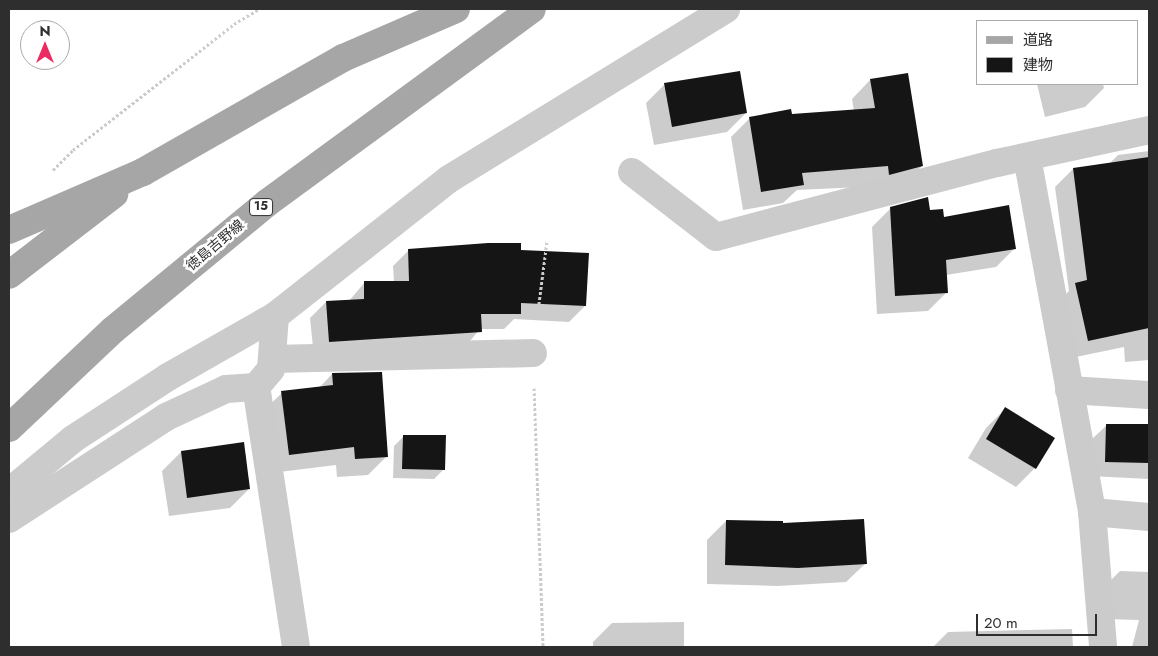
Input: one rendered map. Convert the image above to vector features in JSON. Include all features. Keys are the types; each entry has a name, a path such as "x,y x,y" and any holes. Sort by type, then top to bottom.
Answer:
{"main road":[{"path":"9,230 143,172 343,58 456,9"},
{"name":"徳島吉野線","path":"9,428 113,330 267,202 532,9"},
{"path":"9,275 143,172"}],"street":[{"path":"9,492 73,439 168,377 275,316 449,179 726,9"},
{"path":"632,172 716,237 1027,157 1149,130"},
{"path":"1027,157 1092,512 1103,647"},
{"path":"9,518 166,418 226,389 256,387 271,369 275,316"},
{"path":"272,359 533,353"},
{"path":"256,387 296,647"},
{"path":"1069,390 1149,395"},
{"path":"1092,512 1149,517"}],"path":[{"path":"47,176 73,150 234,24 259,9"},
{"path":"543,647 533,353 547,241"}],"building":[{"path":"740,71 747,113 672,127 664,83"},
{"path":"908,73 923,166 889,175 888,166 802,173 804,185 761,192 749,117 791,109 792,114 875,108 870,79"},
{"path":"1149,157 1149,328 1088,341 1075,283 1087,280 1073,168"},
{"path":"928,197 930,210 943,209 944,217 1009,205 1016,249 946,260 948,293 895,296 890,207"},
{"path":"488,243 521,243 521,250 589,253 586,306 521,303 521,314 481,314 482,332 329,342 326,301 364,299 364,281 409,281 408,249"},
{"path":"382,372 388,457 355,459 354,447 289,455 281,391 333,385 332,373"},
{"path":"1005,407 1055,438 1036,469 986,439"},
{"path":"1106,424 1149,424 1149,463 1105,462"},
{"path":"403,435 446,435 445,470 402,469"},
{"path":"244,442 250,489 187,498 181,451"},
{"path":"864,519 867,564 798,568 725,565 726,520 783,521 783,523"}]}
